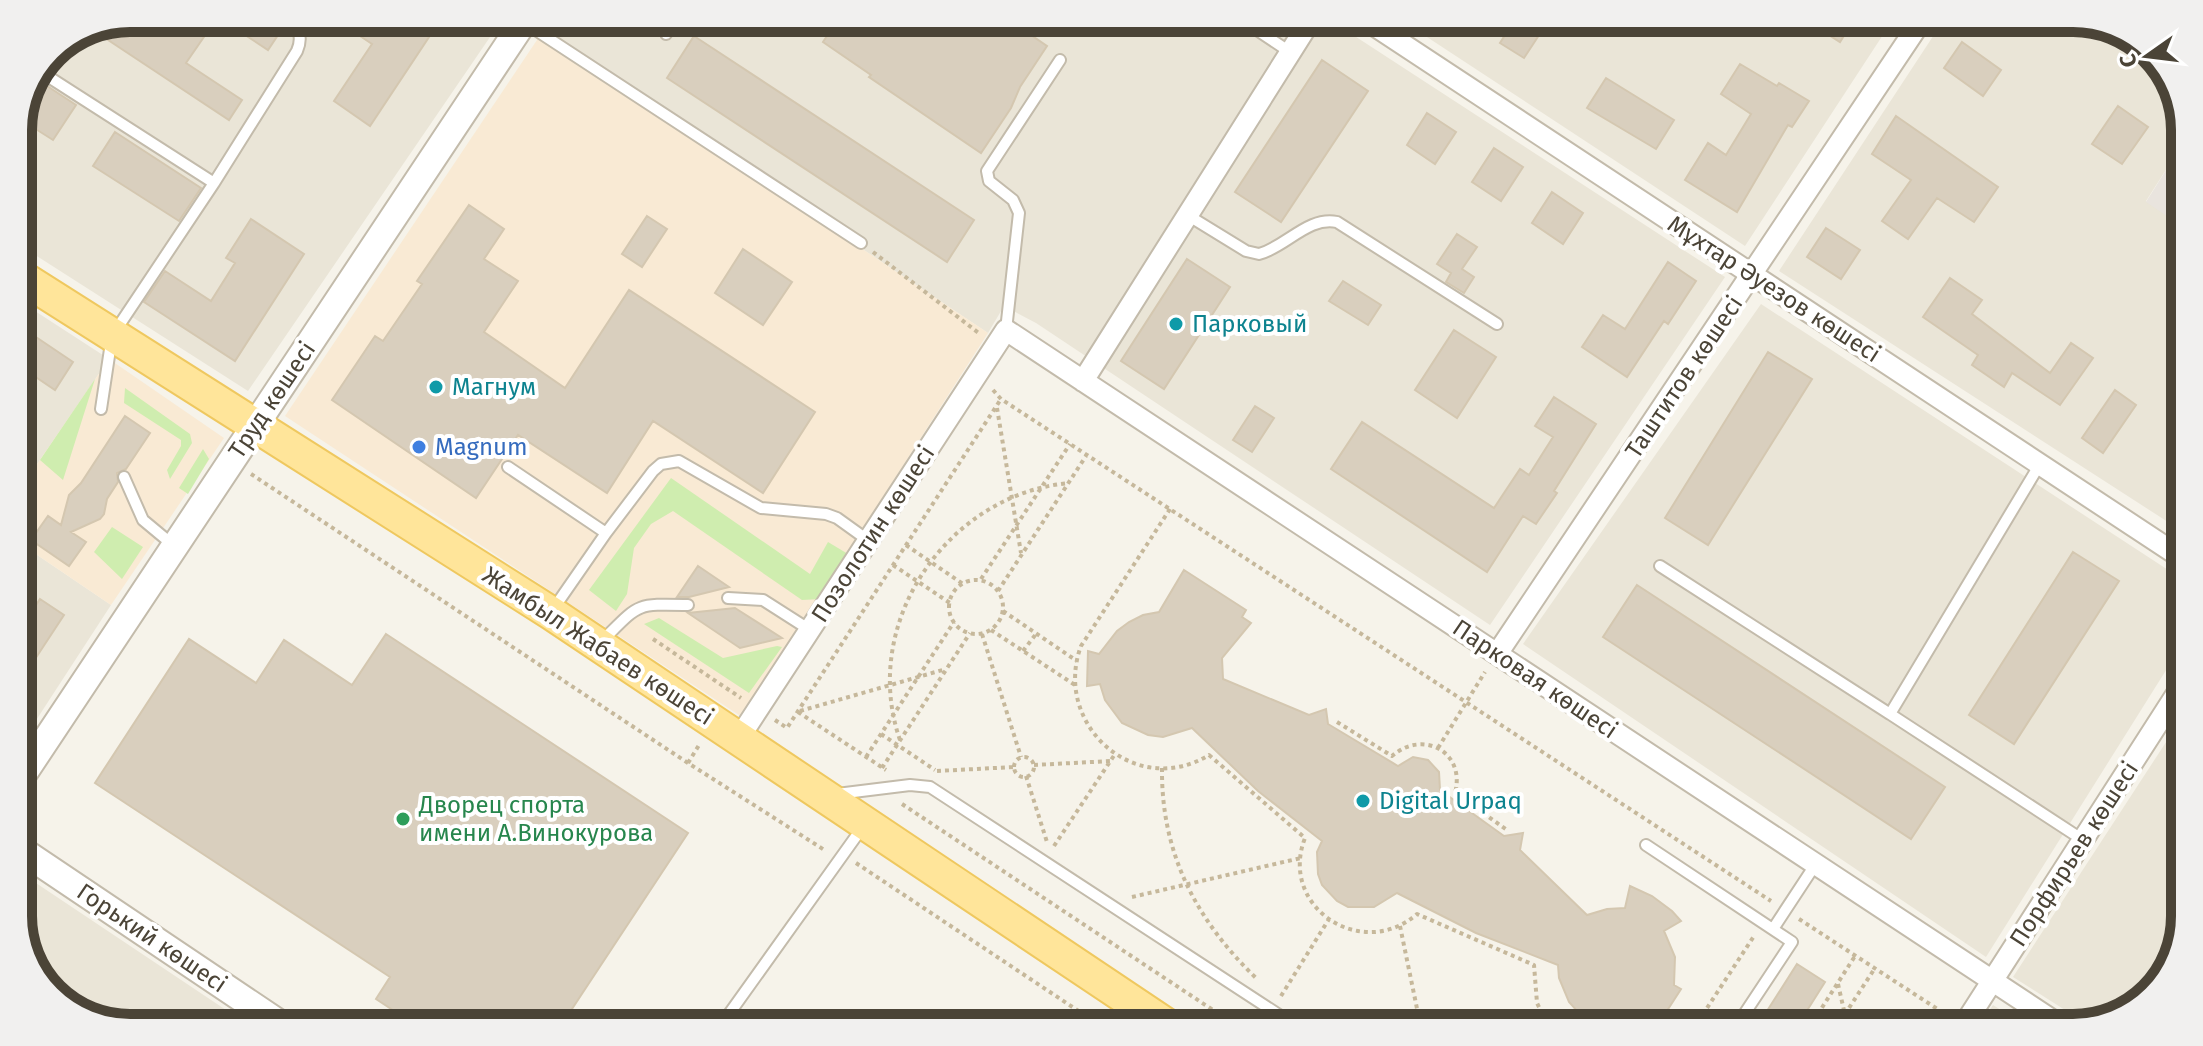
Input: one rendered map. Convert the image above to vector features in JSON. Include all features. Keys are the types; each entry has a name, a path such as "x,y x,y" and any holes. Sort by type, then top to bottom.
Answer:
{"main road":[{"name":"Жамбыл Жабаев көшесі","path":"32,284 551,613 1150,1014"}],"street":[{"name":"Труд көшесі","path":"32,761 517,32"},
{"path":"1083,381 1303,32"},
{"name":"Мұхтар Әуезов көшесі","path":"1384,32 2171,551"},
{"name":"Таштитов көшесі","path":"1497,654 1914,32"},
{"name":"Парковая көшесі","path":"1001,338 1083,381 2042,1014"},
{"name":"Позолотин көшесі","path":"739,738 1001,338"},
{"name":"Порфирьев көшесі","path":"1971,1014 2171,703"},
{"name":"Горький көшесі","path":"32,857 265,1014"}],"lane":[{"path":"101,409 112,336 297,51 301,42 299,32"},
{"path":"543,32 861,243"},
{"path":"1260,32 1290,52"},
{"path":"1001,338 1019,213 1013,200 989,181 987,171 1060,60"},
{"path":"48,77 214,183"},
{"path":"1189,216 1246,251 1259,254 1320,222 1337,222 1497,324"},
{"path":"551,613 606,533 661,464 679,461 761,508 826,514 837,518 869,541"},
{"path":"1890,714 2040,464"},
{"path":"508,467 606,533"},
{"path":"124,477 143,520 173,545"},
{"path":"1660,566 2083,840"},
{"path":"728,598 763,600 810,630"},
{"path":"599,645 639,607 649,604 688,605"},
{"path":"823,795 910,785 930,787 1277,1014"},
{"path":"729,1014 864,824"},
{"path":"1646,845 1792,942 1744,1014"},
{"path":"1773,929 1815,865"}],"path":[{"path":"861,243 1001,338"},
{"path":"653,639 787,728 1001,399 1775,903 1703,1014"},
{"path":"997,406 1021,555"},
{"path":"981,580 998,591 1003,611 999,622 991,630 982,634 970,633 954,622 950,603 954,592 963,584 981,580 1070,444"},
{"path":"998,591 1087,455"},
{"path":"231,461 809,841 823,850 843,854 1083,1014"},
{"path":"900,740 891,685 895,637 917,581 930,561 952,536 971,521 1012,497 1069,483"},
{"path":"1170,509 1081,646 1075,685 1078,705 1089,728 1115,754 1139,765 1162,768 1187,765 1209,755 1305,838 1301,873 1317,909 1329,919 1342,927 1361,932 1381,932 1400,926 1417,914 1534,965 1534,991 1541,1014"},
{"path":"906,545 963,584"},
{"path":"893,565 950,603"},
{"path":"1003,611 1077,661"},
{"path":"866,757 954,622"},
{"path":"991,630 1075,685"},
{"path":"882,768 970,633"},
{"path":"982,634 1021,757"},
{"path":"1023,651 1036,634"},
{"path":"1438,748 1497,654"},
{"path":"798,712 946,669"},
{"path":"798,712 890,773"},
{"path":"1337,722 1392,756 1415,744 1438,748 1455,766 1458,780 1455,793 1507,830"},
{"path":"1054,846 1115,754"},
{"path":"1014,767 1019,775 1032,773 1034,765 1030,758 1021,757"},
{"path":"1014,767 1021,757"},
{"path":"1034,765 1111,761"},
{"path":"923,772 1014,767"},
{"path":"1162,768 1165,817 1186,884 1214,932 1262,982"},
{"path":"1026,776 1047,842"},
{"path":"896,800 1219,1014"},
{"path":"1132,897 1301,858"},
{"path":"1798,918 1941,1012"},
{"path":"1271,1010 1329,919"},
{"path":"1400,926 1418,1014"},
{"path":"1818,1014 1856,956"},
{"path":"1846,1012 1875,968"},
{"path":"1838,983 1846,1012"},
{"path":"1307,1011 1315,1014"},
{"path":"1934,1014 1941,1012"}],"shaded area":[{"path":"130,32 493,32 248,391 32,253 32,124 35,105 52,70 65,56 93,39"},
{"path":"1349,32 1725,277 1490,625 1036,323 1004,306 988,333 541,34"},
{"path":"1419,32 1885,32 1745,246"},
{"path":"1936,32 2092,34 2116,42 2138,56 2161,87 2171,124 2171,162 2146,201 2171,218 2171,524 1779,271"},
{"path":"541,34 988,333 742,717 285,416"},
{"path":"2171,162 2171,219 2146,202"},
{"path":"1761,304 2171,572 2171,662 1986,957 1523,644"},
{"path":"32,309 109,359 32,472"},
{"path":"109,359 224,438 111,605 32,551 32,472"},
{"path":"32,551 111,605 32,726"},
{"path":"2171,734 2171,916 2166,947 2147,981 2110,1007 2071,1014 2013,977"},
{"path":"32,880 232,1014 111,1012 87,1004 65,990 56,981 37,947 32,922"},
{"path":"1993,1005 2007,1014 1987,1014"}],"green space":[{"path":"95,379 63,480 40,460"},
{"path":"125,388 190,434 192,443 170,479 167,470 181,446 181,440 124,403"},
{"path":"203,449 209,459 188,494 179,488"},
{"path":"671,478 810,574 828,542 848,554 820,599 802,600 673,511 651,524 634,548 627,594 616,611 589,590"},
{"path":"112,527 143,547 122,579 94,552"},
{"path":"659,618 723,658 782,647 749,693 644,624"}],"building":[{"path":"130,32 207,32 186,63 242,100 229,120 103,36"},
{"path":"240,32 280,32 268,50"},
{"path":"354,32 432,32 370,126 334,101 372,44"},
{"path":"830,32 1026,32 1047,46 981,153 823,42"},
{"path":"1507,32 1541,32 1524,58 1500,43"},
{"path":"1824,32 1846,32 1840,42"},
{"path":"694,36 974,220 947,262 667,78"},
{"path":"1962,42 2001,70 1983,96 1944,68"},
{"path":"1322,60 1368,91 1281,222 1235,192"},
{"path":"1740,64 1809,101 1792,127 1788,125 1737,212 1685,180 1708,143 1726,155 1751,114 1721,94"},
{"path":"1606,78 1674,120 1656,149 1587,108"},
{"path":"44,84 76,105 53,140 32,127 35,105"},
{"path":"2118,106 2148,127 2122,164 2092,144"},
{"path":"1427,113 1456,132 1435,164 1407,145"},
{"path":"1896,116 1998,187 1974,222 1937,198 1908,239 1882,221 1911,180 1872,154"},
{"path":"115,132 201,188 179,221 93,166"},
{"path":"1494,148 1523,167 1501,201 1472,182"},
{"path":"1552,192 1583,213 1563,244 1532,223"},
{"path":"469,205 504,229 484,259 518,281 484,332 565,388 629,290 815,412 763,493 653,421 607,493 518,435 476,498 332,400 375,336 383,341 422,284 417,281"},
{"path":"647,216 667,229 642,267 622,254"},
{"path":"251,219 304,254 235,361 144,302 165,271 211,301 235,263 226,258"},
{"path":"1826,228 1860,250 1841,279 1807,257"},
{"path":"1457,234 1477,247 1462,269 1474,277 1464,293 1446,282 1451,273 1437,264"},
{"path":"743,249 792,282 763,325 715,293"},
{"name":"Парковый","path":"1187,259 1230,287 1164,389 1121,361"},
{"path":"1668,262 1696,281 1668,324 1664,321 1627,377 1582,347 1603,315 1625,329"},
{"path":"1950,278 1982,300 1972,314 2050,373 2071,343 2093,358 2060,405 2012,373 2004,387 1972,365 1978,355 1923,317"},
{"path":"1343,281 1381,305 1368,325 1329,301"},
{"path":"1454,330 1496,357 1457,418 1415,390"},
{"path":"32,334 73,362 55,390 32,374"},
{"path":"1768,352 1812,379 1708,545 1665,518"},
{"path":"2115,390 2136,405 2103,453 2082,438"},
{"path":"1554,397 1596,424 1536,524 1523,516 1487,572 1331,469 1362,422 1494,508 1520,469 1529,475 1553,437 1535,426"},
{"path":"1255,406 1274,418 1252,452 1233,440"},
{"path":"125,416 150,433 126,469 117,473 118,482 107,499 104,514 100,519 71,532 86,542 69,566 32,539 48,516 61,525 69,495 81,483"},
{"path":"2073,552 2119,581 2014,744 1969,715"},
{"path":"698,566 729,587 677,597"},
{"name":"Digital Urpaq","path":"1184,570 1246,610 1242,617 1251,623 1222,658 1223,679 1309,715 1326,709 1328,724 1398,766 1413,757 1428,760 1439,772 1440,790 1504,836 1523,833 1520,850 1587,915 1625,908 1630,886 1652,896 1672,911 1681,921 1664,931 1675,957 1674,985 1681,989 1665,1014 1582,1014 1569,1002 1559,978 1558,965 1476,933 1397,893 1374,907 1348,907 1337,901 1322,885 1318,874 1317,852 1322,841 1258,791 1192,728 1163,737 1148,735 1122,723 1105,700 1100,684 1087,686 1088,651 1099,654 1117,631 1129,622 1159,612"},
{"path":"1637,585 1945,787 1911,839 1603,637"},
{"path":"40,599 64,615 32,664 32,611"},
{"path":"735,608 782,638 740,648 688,613"},
{"path":"386,634 688,833 570,1012 573,1014 399,1014 376,999 390,977 95,783 189,639 256,683 284,640 352,685"},
{"path":"1797,964 1825,982 1805,1014 1765,1014"}],"place":[{"name":"Парковый","path":"1176,324"},
{"name":"Магнум","path":"436,387"},
{"name":"Magnum","path":"419,447"},
{"name":"Digital Urpaq","path":"1363,801"},
{"name":"Дворец спорта имени А.Винокурова","path":"403,819"}]}
